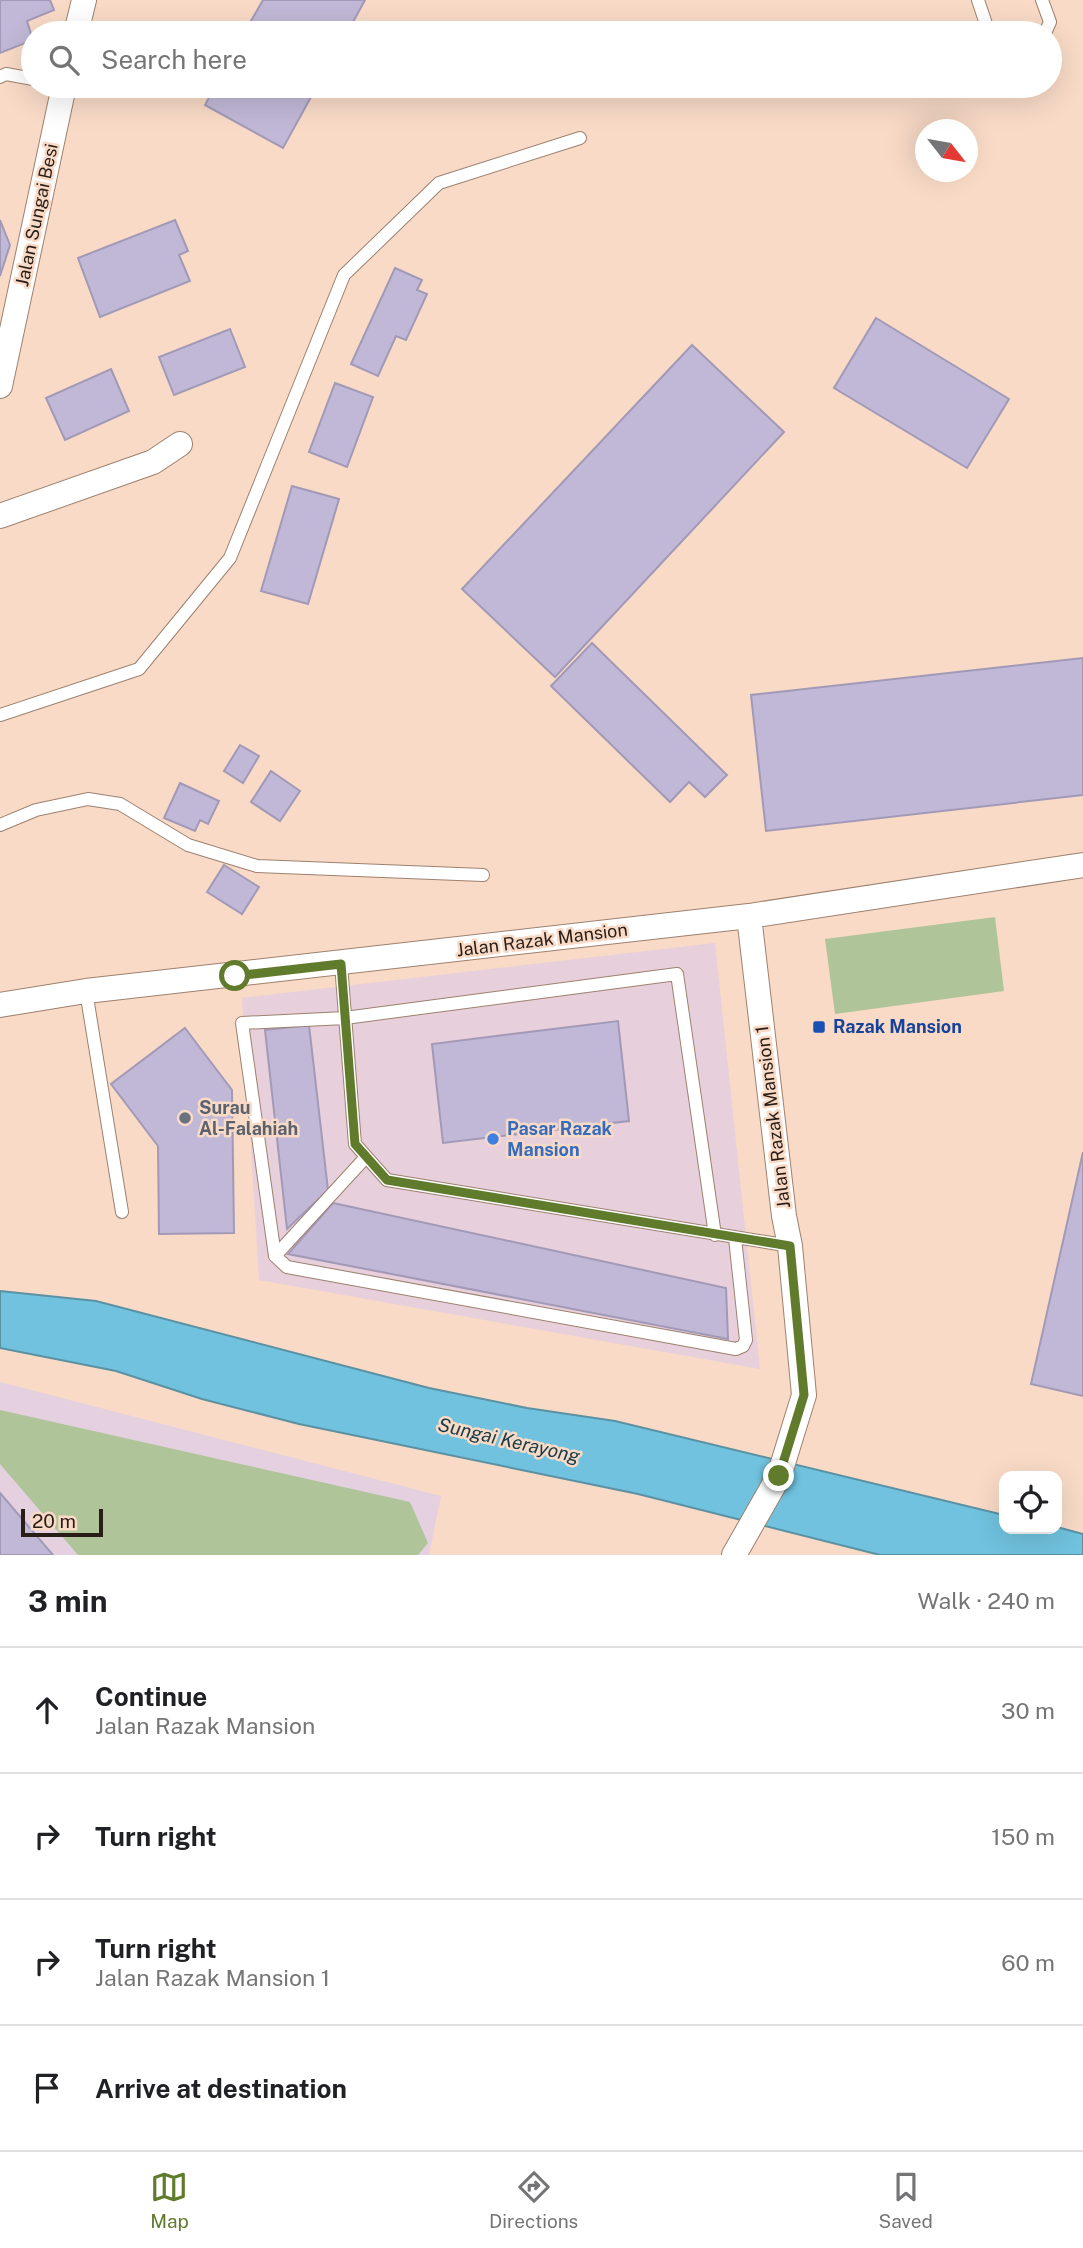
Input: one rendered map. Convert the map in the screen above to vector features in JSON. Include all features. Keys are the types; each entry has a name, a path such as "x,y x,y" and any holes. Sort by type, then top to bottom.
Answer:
{"street":[{"path":"79,21 84,0"},
{"name":"Jalan Sungai Besi","path":"0,386 61,98"},
{"path":"0,516 153,462 180,444"},
{"name":"Jalan Razak Mansion","path":"0,1005 86,991 749,916 1083,865"},
{"name":"Jalan Razak Mansion 1","path":"734,1555 779,1476 804,1395 790,1246 784,1216 749,916"}],"lane":[{"path":"978,0 985,21"},
{"path":"1042,0 1050,21"},
{"path":"0,77 6,74 21,77"},
{"path":"0,715 139,669 230,558 344,275 439,183 580,138"},
{"path":"0,825 36,810 88,799 120,804 188,845 257,866 483,875"},
{"path":"341,964 355,1144 387,1180 790,1246"},
{"path":"715,1235 677,974 345,1018 242,1023 275,1256 287,1267 736,1349 743,1346 747,1340 736,1238"},
{"path":"86,991 122,1212"},
{"path":"275,1256 366,1157"}],"shaded area":[{"name":"Pasar Razak Mansion","path":"715,943 760,1369 259,1280 242,998"},
{"path":"0,1382 441,1496 429,1555 0,1555"}],"green space":[{"path":"995,917 1004,991 835,1014 825,939"},
{"path":"0,1410 410,1502 428,1543 418,1555 78,1555 0,1464"}],"water":[{"name":"Sungai Kerayong","path":"0,1291 96,1301 429,1388 527,1408 615,1421 999,1514 999,1534 1062,1534 1062,1528 1083,1534 1083,1555 880,1555 638,1494 299,1424 202,1399 116,1371 0,1348"}],"building":[{"path":"0,0 50,0 54,10 21,21 21,45 0,53"},
{"path":"263,0 365,0 354,21 251,21"},
{"path":"209,98 310,98 283,148 205,105"},
{"path":"0,220 10,245 0,276"},
{"path":"175,220 188,251 179,255 190,281 100,317 78,258"},
{"path":"395,268 422,280 417,290 427,294 406,340 396,336 378,376 351,364"},
{"path":"876,318 1009,399 967,468 834,388"},
{"path":"230,329 245,367 174,395 159,357"},
{"path":"692,345 784,432 555,677 462,589"},
{"path":"111,369 129,411 65,440 46,398"},
{"path":"335,383 373,397 347,467 309,452"},
{"path":"292,486 339,499 308,604 261,591"},
{"path":"592,643 727,775 705,797 689,782 670,802 551,686"},
{"path":"1083,658 1083,795 766,831 751,695"},
{"path":"240,745 259,756 243,783 224,771"},
{"path":"271,771 300,791 280,821 251,802"},
{"path":"180,783 219,801 208,824 200,820 195,831 164,818"},
{"path":"224,865 259,887 242,914 207,892"},
{"path":"618,1021 629,1121 443,1143 432,1044"},
{"path":"309,1025 328,1190 287,1229 265,1030"},
{"name":"Surau Al-Falahiah","path":"185,1028 232,1090 234,1233 159,1234 158,1146 111,1084"},
{"path":"1083,1152 1083,1396 1031,1384"},
{"path":"333,1203 726,1288 728,1339 288,1254"},
{"path":"0,1493 53,1555 0,1555"}],"place":[{"name":"Razak Mansion","path":"819,1027"},
{"name":"Surau Al-Falahiah","path":"185,1118"},
{"name":"Pasar Razak Mansion","path":"493,1139"}],"route":[{"path":"235,976 341,964 355,1144 387,1180 790,1246 804,1395 779,1476"}]}
